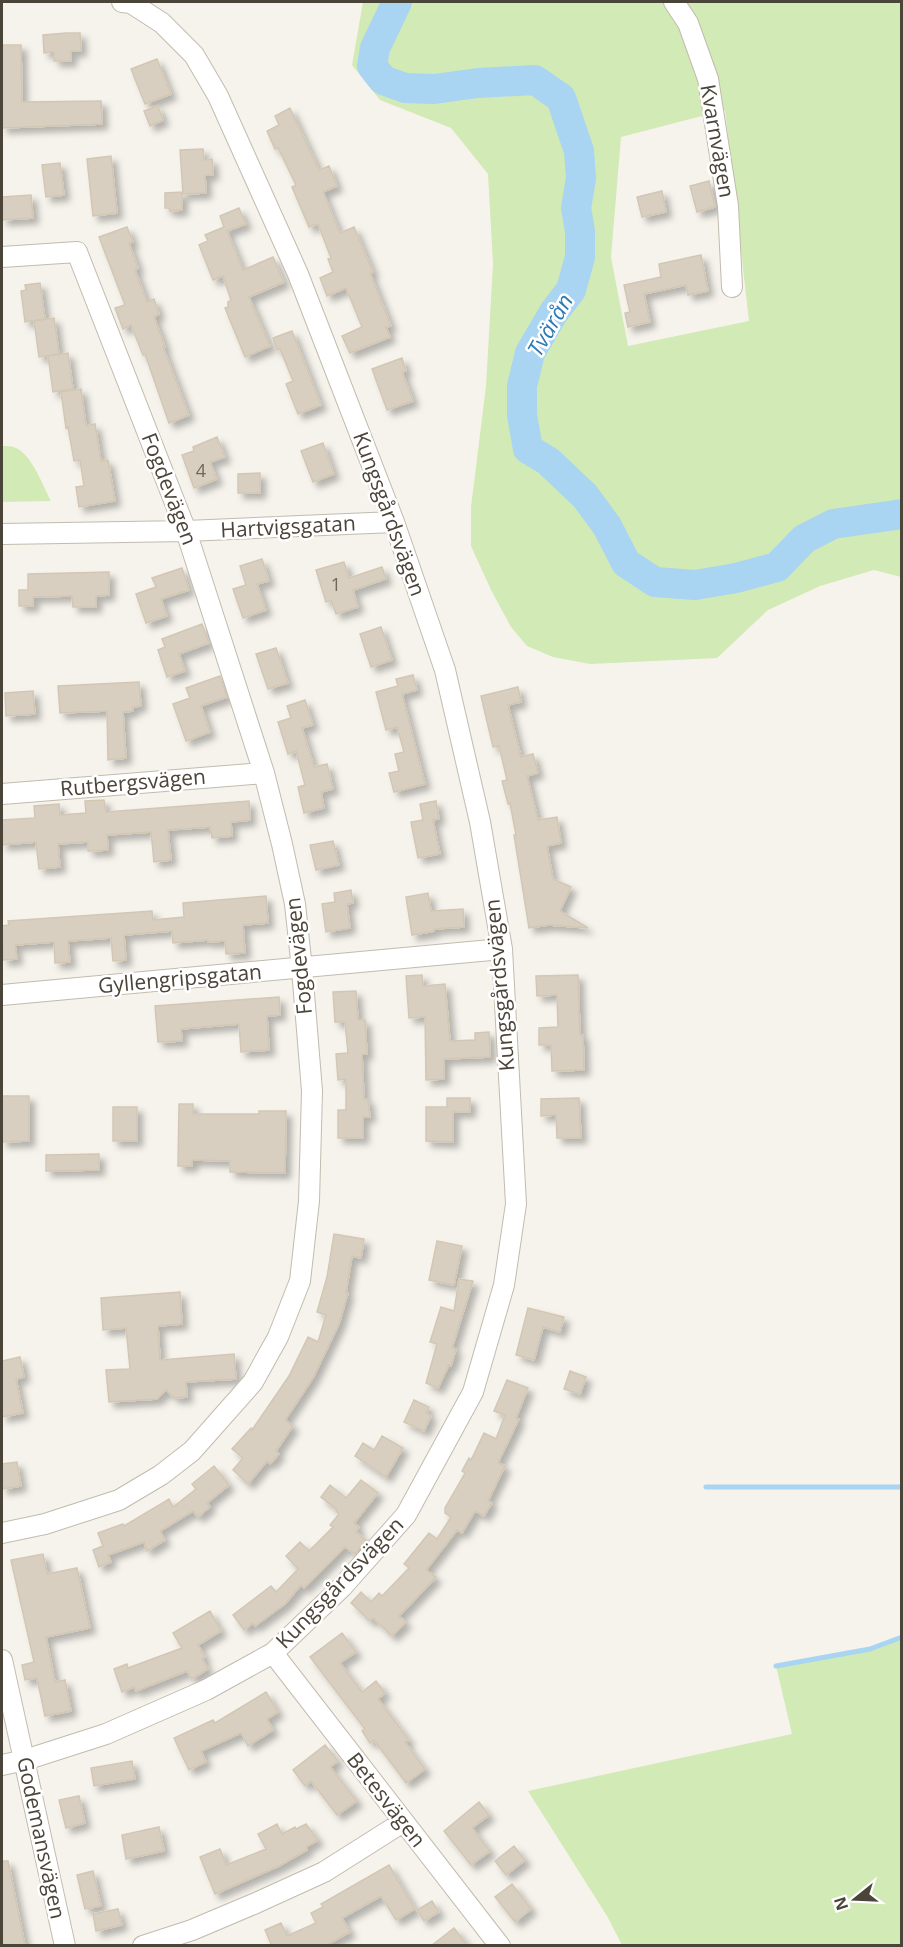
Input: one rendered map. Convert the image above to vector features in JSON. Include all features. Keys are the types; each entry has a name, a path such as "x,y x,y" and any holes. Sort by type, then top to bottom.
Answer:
{"street":[{"name":"Kungsgårdsvägen","path":"2,1765 25,1760 105,1734 206,1690 273,1653 342,1587 406,1515 473,1392 504,1285 516,1204 502,949 480,822 445,670 394,522 298,274 218,96 194,55 162,23 131,3 122,2"},
{"name":"Kvarnvägen","path":"674,2 688,23 708,79 729,206 732,287"},
{"name":"Fogdevägen","path":"2,257 76,252 186,531 264,772 282,843 295,904 312,1091 309,1201 300,1281 278,1337 253,1382 192,1451 161,1475 119,1500 45,1524 2,1533"},
{"name":"Hartvigsgatan","path":"2,534 186,531 394,522"},
{"name":"Rutbergsvägen","path":"2,794 264,772"},
{"name":"Gyllengripsgatan","path":"2,995 502,949"},
{"name":"Betesvägen","path":"273,1653 500,1946"},
{"name":"Godemansvägen","path":"2,1660 65,1946"},
{"path":"142,1946 192,1930 324,1872 403,1822"}],"green space":[{"path":"363,2 901,2 901,577 874,570 820,586 768,610 717,658 590,664 553,657 527,646 511,627 471,546 471,507 486,386 493,264 488,174 451,128 380,100 352,65","holes":["725,110 749,321 628,346 611,257 621,137"]},
{"path":"2,446 16,448 27,457 51,501 2,502"},
{"path":"901,1637 901,1945 622,1945 607,1916 528,1791 792,1734 776,1666 870,1649"}],"building":[{"path":"80,33 81,51 71,51 71,61 54,61 54,52 44,53 43,35"},
{"path":"2,45 21,45 22,102 101,101 102,124 2,128"},
{"path":"157,59 171,94 145,104 131,69"},
{"path":"158,106 163,120 150,126 144,111"},
{"path":"290,108 319,170 329,166 337,186 323,192 340,233 354,227 373,272 370,273 391,326 386,327 390,337 350,353 342,336 362,327 346,288 327,296 320,278 333,272 328,259 331,258 318,224 309,227 292,187 296,185 267,131 279,125 275,116"},
{"path":"203,149 204,160 212,159 213,175 205,175 206,193 183,194 180,150"},
{"path":"111,156 117,213 93,216 87,159"},
{"path":"60,163 64,195 46,197 42,165"},
{"path":"709,181 715,207 697,212 690,186"},
{"path":"662,191 666,212 642,217 637,197"},
{"path":"182,192 182,210 170,211 169,208 165,208 165,193"},
{"path":"31,195 33,218 2,220 2,197"},
{"path":"239,208 246,224 227,231 243,270 273,257 284,282 249,297 270,346 245,357 225,308 231,300 223,276 213,280 199,245 208,241 205,235 224,227 220,216"},
{"path":"127,227 133,242 129,243 138,268 135,270 147,302 154,299 159,314 154,317 165,347 163,347 189,415 169,423 145,354 143,355 131,325 123,329 115,308 125,305 99,237"},
{"path":"701,255 708,291 688,295 686,285 644,294 650,322 628,327 625,313 630,312 624,285 661,277 659,264"},
{"path":"40,283 45,319 25,322 21,291 26,290 25,285"},
{"path":"54,318 59,354 39,357 34,321"},
{"path":"292,331 321,405 298,414 286,384 293,381 273,338"},
{"path":"68,353 73,389 53,392 48,356"},
{"path":"402,358 406,371 402,372 413,401 387,410 372,369"},
{"path":"81,389 86,426 95,424 101,461 108,460 115,501 79,507 76,487 84,486 80,460 74,461 61,392"},
{"path":"217,437 225,457 210,462 217,479 194,488 182,455 194,451 193,447"},
{"path":"323,443 334,474 313,482 301,451"},
{"path":"260,473 260,493 238,493 238,474"},
{"path":"262,559 269,581 257,584 266,610 243,618 233,589 246,585 240,566"},
{"path":"344,562 349,578 382,567 386,579 353,590 358,607 336,614 331,600 326,602 316,570"},
{"path":"182,568 189,590 161,599 167,616 146,623 136,594 156,587 152,578"},
{"path":"109,572 109,595 96,596 96,607 73,607 72,596 33,597 33,606 19,606 19,590 28,590 28,574"},
{"path":"202,624 209,643 179,654 185,671 167,677 158,650 165,647 162,639"},
{"path":"381,627 392,660 371,667 360,634"},
{"path":"276,648 288,683 268,689 256,654"},
{"path":"413,675 417,690 402,694 425,784 394,792 389,773 399,771 395,754 404,752 397,727 386,730 376,692 398,686 396,679"},
{"path":"220,676 227,697 201,706 210,732 186,741 173,704 190,698 186,688"},
{"path":"139,682 141,706 132,707 133,711 123,712 126,758 108,760 107,711 60,713 58,686"},
{"path":"518,687 521,702 508,705 521,757 533,754 538,773 527,776 538,820 557,817 561,843 547,846 553,879 571,887 560,911 588,928 549,925 529,928 514,835 516,835 510,803 508,804 502,781 507,780 499,746 493,747 481,696"},
{"path":"33,691 35,714 6,716 5,693"},
{"path":"305,700 313,725 302,728 314,767 327,764 333,789 321,792 324,808 304,813 298,787 305,785 296,751 288,754 278,722 291,718 287,706"},
{"path":"104,800 106,812 249,801 250,820 231,822 232,836 212,838 210,827 168,830 171,860 154,862 151,832 107,835 108,850 88,851 88,842 58,844 60,867 39,869 36,842 2,845 2,820 35,818 34,806 59,804 60,815 86,813 85,801"},
{"path":"436,801 439,819 433,820 440,854 418,858 411,822 423,820 420,804"},
{"path":"333,841 339,865 316,870 310,845"},
{"path":"351,890 353,903 347,904 350,928 326,932 322,904 335,902 334,893"},
{"path":"428,893 431,911 463,909 464,927 434,929 434,931 412,935 406,897"},
{"path":"266,896 268,923 243,925 245,953 226,954 225,941 173,943 172,931 124,935 126,960 113,961 111,938 68,941 70,962 55,963 54,942 15,945 17,959 3,960 2,926 9,925 8,921 152,911 153,920 184,917 183,903"},
{"path":"422,975 423,986 445,984 450,1041 475,1040 475,1033 489,1032 490,1057 444,1059 444,1079 426,1080 425,1017 409,1018 406,976"},
{"path":"578,975 584,1070 552,1071 551,1045 539,1045 539,1028 558,1027 557,995 537,996 536,976"},
{"path":"356,991 358,1020 365,1020 367,1054 362,1054 364,1099 368,1099 370,1117 363,1117 363,1138 338,1138 338,1110 346,1110 346,1079 338,1080 336,1054 348,1053 345,1022 335,1022 333,992"},
{"path":"279,997 280,1015 267,1016 269,1050 241,1052 239,1024 181,1029 182,1041 158,1042 155,1006"},
{"path":"2,1096 29,1096 29,1141 2,1142"},
{"path":"447,1098 470,1098 470,1112 453,1112 453,1142 426,1141 426,1107 447,1107"},
{"path":"579,1098 581,1138 557,1138 556,1115 541,1116 541,1099"},
{"path":"179,1104 193,1104 193,1114 259,1114 259,1111 286,1111 285,1173 230,1172 230,1161 192,1160 192,1166 178,1166"},
{"path":"113,1107 137,1107 137,1141 113,1141"},
{"path":"99,1154 99,1170 46,1171 46,1155"},
{"path":"334,1234 364,1239 361,1258 352,1256 346,1293 348,1293 339,1324 313,1378 285,1420 293,1426 276,1451 279,1454 270,1464 267,1461 248,1484 233,1470 243,1458 232,1449 251,1428 252,1430 289,1376 308,1337 318,1342 326,1315 317,1312 327,1277"},
{"path":"437,1241 462,1246 454,1285 429,1280"},
{"path":"459,1279 473,1281 452,1348 456,1349 451,1366 449,1365 438,1388 426,1383 437,1344 430,1342 441,1307 454,1311"},
{"path":"180,1292 182,1324 158,1326 160,1360 234,1354 236,1379 186,1382 187,1397 175,1398 166,1390 157,1399 109,1402 106,1370 130,1369 126,1328 103,1330 101,1298"},
{"path":"528,1308 564,1317 560,1332 543,1327 534,1360 516,1355"},
{"path":"20,1357 24,1377 16,1379 23,1413 2,1417 2,1361"},
{"path":"570,1371 586,1377 580,1394 564,1389"},
{"path":"507,1380 528,1388 516,1418 519,1419 498,1463 505,1466 488,1501 492,1503 484,1516 475,1511 462,1533 457,1530 426,1570 436,1577 399,1616 406,1622 392,1636 373,1618 370,1621 351,1603 361,1592 371,1602 379,1593 382,1596 409,1568 404,1564 429,1533 437,1539 451,1517 445,1513 445,1508 465,1473 462,1471 469,1458 471,1460 484,1433 496,1439 505,1415 494,1411"},
{"path":"414,1400 429,1407 426,1413 431,1416 424,1431 404,1422"},
{"path":"382,1436 403,1448 386,1477 355,1456 363,1443 374,1450"},
{"path":"17,1462 21,1486 2,1489 2,1464"},
{"path":"214,1466 229,1485 207,1503 210,1507 198,1517 193,1511 160,1531 165,1540 147,1551 144,1542 108,1555 111,1562 99,1567 93,1550 103,1546 98,1533 123,1524 124,1526 169,1499 173,1507 196,1489 192,1484"},
{"path":"361,1480 378,1493 354,1523 359,1527 356,1532 366,1540 355,1554 345,1547 304,1588 301,1585 285,1604 255,1626 253,1623 244,1630 233,1615 271,1586 276,1592 298,1569 286,1556 300,1542 309,1551 333,1527 330,1525 339,1514 321,1497 330,1485 346,1498"},
{"path":"43,1554 47,1574 77,1568 90,1628 46,1637 55,1682 65,1680 71,1711 45,1716 37,1678 25,1680 22,1665 34,1662 11,1560"},
{"path":"210,1611 221,1631 198,1645 205,1657 202,1659 208,1669 192,1679 187,1671 136,1691 134,1687 122,1692 114,1669 127,1664 128,1668 182,1648 173,1633"},
{"path":"342,1633 356,1652 340,1663 362,1692 376,1681 385,1693 378,1699 409,1740 405,1742 425,1769 406,1783 374,1740 370,1743 362,1731 365,1729 310,1657"},
{"path":"266,1692 278,1712 267,1719 273,1730 248,1746 241,1733 201,1751 206,1762 189,1770 174,1738 213,1720 215,1723"},
{"path":"325,1745 338,1761 330,1767 357,1801 337,1815 311,1781 305,1786 293,1770"},
{"path":"132,1761 135,1779 94,1786 91,1768"},
{"path":"79,1796 85,1823 66,1828 59,1800"},
{"path":"479,1802 489,1815 472,1828 490,1851 471,1865 444,1831"},
{"path":"277,1824 282,1834 306,1824 318,1840 306,1847 307,1850 279,1866 215,1894 200,1857 220,1849 226,1865 266,1849 258,1834"},
{"path":"159,1827 164,1851 126,1859 122,1835"},
{"path":"514,1846 525,1860 506,1875 495,1861"},
{"path":"2,1861 8,1861 25,1946 2,1946"},
{"path":"389,1865 415,1909 396,1920 381,1896 342,1918 350,1932 325,1946 268,1946 271,1944 265,1930 281,1923 287,1936 316,1923 311,1913 323,1907 321,1904"},
{"path":"93,1871 101,1906 85,1909 77,1875"},
{"path":"512,1884 531,1909 515,1922 495,1897"},
{"path":"432,1901 439,1912 424,1921 417,1910"},
{"path":"118,1909 122,1925 96,1931 93,1914"},
{"path":"454,1928 468,1946 431,1946"}],"waterway":[{"name":"Tvärån","path":"397,2 375,48 372,66 383,80 405,88 434,89 478,83 535,80 561,98 579,151 581,178 576,208 580,231 580,257 571,290 554,312 530,353 522,386 522,415 528,449 548,461 585,496 607,526 626,563 655,582 695,585 736,578 777,567 804,539 833,524 902,514"},
{"path":"706,1487 902,1487"},
{"path":"776,1666 870,1649 902,1637"}]}
